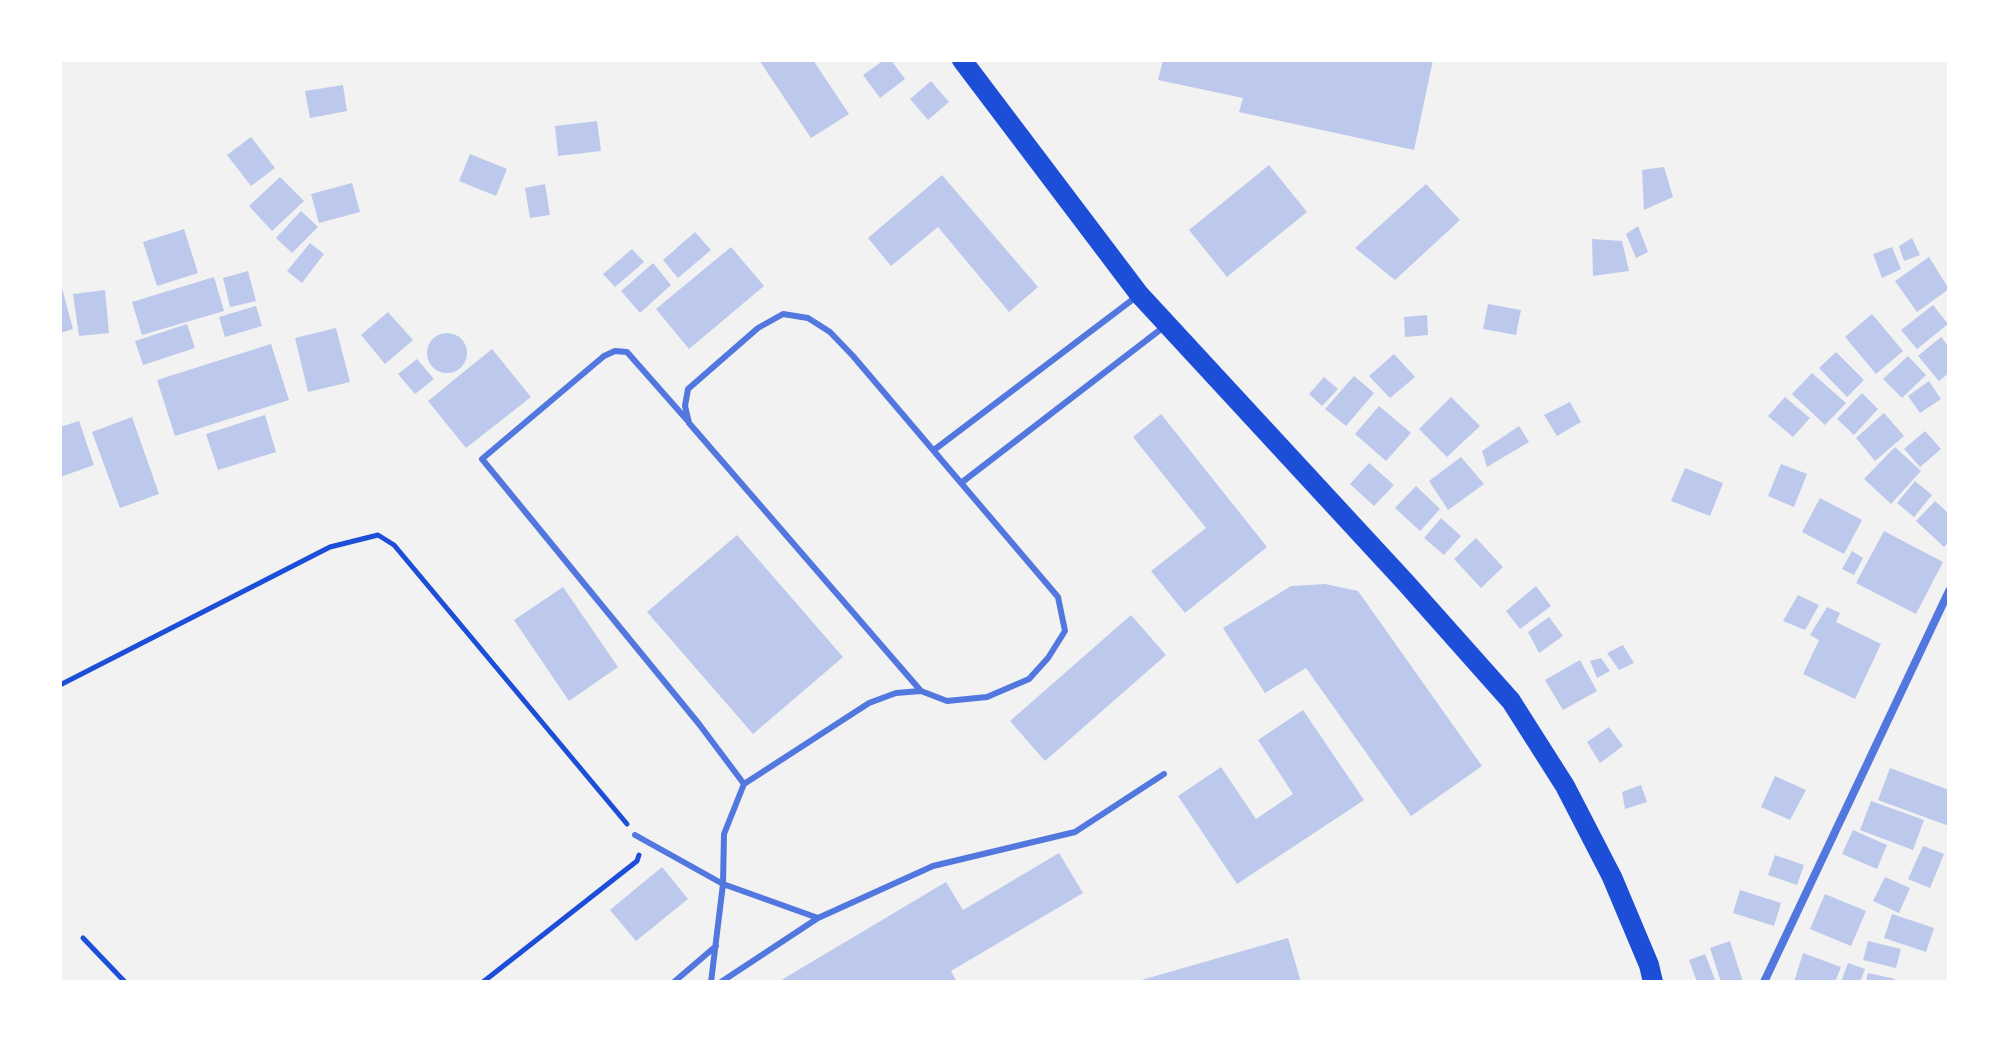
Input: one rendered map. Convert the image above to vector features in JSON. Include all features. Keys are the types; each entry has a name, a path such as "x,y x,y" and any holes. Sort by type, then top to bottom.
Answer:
{"highway":[{"path":"962,60 1139,294 1511,701 1565,786 1612,877 1649,965 1653,982"}],"street":[{"path":"1764,982 1949,591"}],"lane":[{"path":"934,450 1139,294"},
{"path":"689,423 685,406 688,389 758,328 783,314 808,318 830,332 853,356 1058,597 1065,631 1048,658 1029,679 987,697 947,701 921,691 896,693 869,703 744,784 724,834 723,884 711,982"},
{"path":"961,483 1166,325"},
{"path":"744,784 699,724 482,459 604,356 615,351 627,352 921,691"},
{"path":"721,982 818,918 933,866 1075,832 1164,774"},
{"path":"635,835 723,884 818,918"},
{"path":"674,982 716,946"}],"path":[{"path":"60,685 330,547 378,535 394,545 635,835 639,852 637,861 483,982"},
{"path":"83,938 125,982"}],"building":[{"path":"759,60 813,60 849,114 811,138"},
{"path":"884,60 891,60 905,79 880,98 863,75"},
{"path":"1163,60 1433,60 1414,150 1239,112 1243,98 1158,80"},
{"path":"931,81 949,102 928,120 910,99"},
{"path":"343,85 347,111 310,118 305,91"},
{"path":"597,121 601,151 558,156 555,126"},
{"path":"251,137 275,168 251,186 227,155"},
{"path":"470,154 507,169 496,196 459,181"},
{"path":"1269,165 1307,212 1227,277 1189,230"},
{"path":"1664,167 1673,197 1644,210 1642,170"},
{"path":"942,175 1038,287 1009,312 938,227 891,266 868,238"},
{"path":"280,177 304,201 272,231 249,206"},
{"path":"352,183 360,212 319,223 311,194"},
{"path":"545,184 550,215 530,218 525,188"},
{"path":"1426,184 1460,220 1395,280 1355,248"},
{"path":"301,211 318,227 292,253 276,238"},
{"path":"1638,226 1648,252 1636,258 1626,234"},
{"path":"184,229 198,273 157,286 143,242"},
{"path":"695,232 711,250 678,278 663,260"},
{"path":"1912,238 1920,255 1904,261 1899,246"},
{"path":"1592,239 1622,241 1629,271 1593,276"},
{"path":"310,243 324,254 302,283 287,271"},
{"path":"731,247 764,286 689,349 656,309"},
{"path":"1892,247 1901,269 1882,278 1873,254"},
{"path":"632,249 644,262 615,287 603,274"},
{"path":"1929,257 1949,289 1917,312 1895,281"},
{"path":"653,263 671,285 640,313 621,291"},
{"path":"248,271 256,301 230,307 223,278"},
{"path":"214,277 224,311 142,335 132,302"},
{"path":"60,281 73,329 60,333"},
{"path":"105,290 109,333 79,336 73,294"},
{"path":"1488,304 1521,310 1516,335 1483,329"},
{"path":"1933,305 1948,324 1917,349 1901,330"},
{"path":"256,306 262,326 225,337 219,317"},
{"path":"388,312 413,340 385,364 361,335"},
{"path":"1872,314 1903,351 1876,374 1845,337"},
{"path":"1427,315 1428,335 1405,337 1404,317"},
{"path":"187,324 195,348 143,365 135,341"},
{"path":"336,328 350,382 308,392 295,338"},
{"path":"447,333 461,339 467,353 461,367 447,373 433,367 427,353 433,339"},
{"path":"1941,337 1949,347 1949,373 1939,381 1918,356"},
{"path":"271,344 289,400 175,436 157,380"},
{"path":"492,349 531,397 466,448 428,401"},
{"path":"1836,352 1864,380 1847,397 1819,368"},
{"path":"1394,354 1415,377 1390,398 1369,376"},
{"path":"1908,356 1926,375 1902,398 1883,379"},
{"path":"417,359 434,379 415,394 398,374"},
{"path":"1812,373 1846,403 1825,425 1792,394"},
{"path":"1354,376 1374,393 1346,426 1325,409"},
{"path":"1324,377 1338,389 1322,406 1309,394"},
{"path":"1929,381 1941,399 1920,413 1908,396"},
{"path":"1862,393 1878,409 1854,435 1837,419"},
{"path":"1451,397 1480,426 1447,457 1419,429"},
{"path":"1785,397 1810,418 1793,437 1768,416"},
{"path":"1570,402 1581,422 1557,436 1544,415"},
{"path":"1379,406 1411,433 1386,461 1355,434"},
{"path":"1884,413 1904,436 1875,461 1856,438"},
{"path":"1161,414 1267,547 1185,613 1151,571 1206,528 1133,437"},
{"path":"265,415 276,452 218,470 206,434"},
{"path":"132,417 159,494 120,508 92,432"},
{"path":"79,421 94,465 60,477 60,427"},
{"path":"1519,426 1529,442 1487,467 1482,451"},
{"path":"1925,431 1941,449 1920,467 1904,449"},
{"path":"1895,447 1921,471 1891,504 1864,479"},
{"path":"1461,457 1484,484 1448,510 1429,481"},
{"path":"1369,463 1394,485 1374,506 1350,484"},
{"path":"1781,464 1807,474 1794,507 1768,496"},
{"path":"1685,468 1723,483 1710,516 1671,501"},
{"path":"1915,481 1932,495 1914,517 1897,503"},
{"path":"1416,486 1440,509 1420,531 1395,508"},
{"path":"1820,498 1862,520 1844,554 1802,532"},
{"path":"1935,501 1949,514 1949,542 1944,547 1916,521"},
{"path":"1441,518 1461,536 1444,555 1424,538"},
{"path":"1884,531 1943,562 1916,614 1856,583"},
{"path":"737,535 843,657 753,734 647,612"},
{"path":"1476,538 1503,567 1481,588 1454,559"},
{"path":"1852,551 1863,558 1854,575 1842,569"},
{"path":"1325,584 1358,591 1482,766 1411,816 1306,668 1265,693 1223,628 1291,586"},
{"path":"1536,586 1551,606 1520,629 1506,611"},
{"path":"563,587 618,667 569,701 514,620"},
{"path":"1798,595 1819,605 1805,630 1783,621"},
{"path":"1827,607 1840,613 1836,622 1881,644 1855,699 1803,674 1819,640 1810,635"},
{"path":"1131,615 1166,655 1045,761 1010,721"},
{"path":"1549,617 1563,636 1539,653 1528,632"},
{"path":"1623,645 1634,663 1619,670 1607,653"},
{"path":"1601,658 1610,671 1597,678 1590,661"},
{"path":"1580,660 1597,691 1563,710 1545,680"},
{"path":"1303,710 1364,800 1237,884 1178,796 1221,767 1256,819 1293,794 1258,740"},
{"path":"1609,727 1623,746 1600,763 1587,742"},
{"path":"1890,768 1949,790 1949,826 1878,800"},
{"path":"1775,776 1806,790 1790,820 1761,807"},
{"path":"1641,785 1647,802 1625,809 1622,792"},
{"path":"1871,801 1924,820 1913,850 1860,830"},
{"path":"1853,830 1887,845 1877,869 1842,854"},
{"path":"1923,846 1944,854 1930,888 1908,879"},
{"path":"1059,853 1083,893 951,971 957,982 778,982 946,882 963,910"},
{"path":"1775,855 1804,865 1797,885 1768,875"},
{"path":"662,867 688,899 636,941 610,910"},
{"path":"1885,877 1910,888 1899,913 1873,901"},
{"path":"1740,890 1781,903 1774,926 1733,913"},
{"path":"1825,894 1866,911 1851,946 1810,929"},
{"path":"1892,914 1934,928 1926,952 1884,938"},
{"path":"1288,938 1301,982 1138,982 1138,981"},
{"path":"1730,941 1743,982 1721,982 1710,948"},
{"path":"1868,941 1901,949 1896,968 1863,960"},
{"path":"1803,953 1841,967 1835,982 1794,982"},
{"path":"1705,954 1716,982 1697,982 1689,960"},
{"path":"1848,963 1865,969 1860,982 1841,982"},
{"path":"1868,973 1895,979 1894,982 1866,982"}]}
